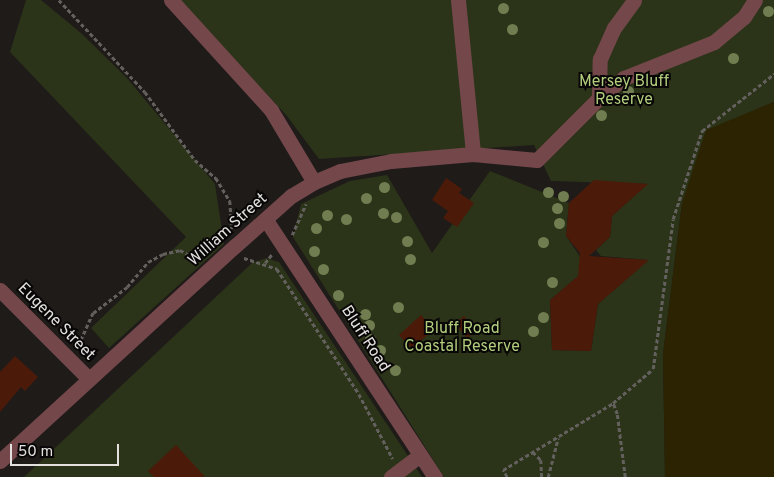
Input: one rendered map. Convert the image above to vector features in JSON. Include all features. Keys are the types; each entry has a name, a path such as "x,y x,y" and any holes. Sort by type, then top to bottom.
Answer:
{"street":[{"path":"170,0 271,110 314,182"},
{"path":"458,0 460,42 473,154"},
{"path":"599,98 600,59 614,28 634,0"},
{"path":"599,98 624,78 714,42 744,17 755,0"},
{"name":"William Street","path":"0,461 88,378 292,196 314,182 340,171 391,161 473,154 537,160 599,98"},
{"name":"Bluff Road","path":"266,220 435,477"},
{"name":"Eugene Street","path":"0,290 88,378"},
{"path":"391,477 420,455"}],"path":[{"path":"507,477 502,470 612,403 653,369 673,219 702,131 774,74"},
{"path":"265,263 281,243 292,234 311,197"},
{"path":"74,365 79,337 93,313 127,287 148,262 163,254 180,250 192,257 207,253"},
{"path":"612,403 617,414 625,477"},
{"path":"548,477 558,436"},
{"path":"533,452 541,460 542,477"}],"green space":[{"path":"26,0 41,0 81,33 127,78 215,184 224,244 109,348 91,328 186,237 10,52"},
{"path":"180,0 774,0 774,102 737,118 682,203 663,354 665,477 444,477 293,237 301,204 350,181 387,175 432,253 490,171 569,203 566,236 588,268 550,300 552,350 591,351 598,304 648,260 601,256 596,250 610,237 612,216 647,184 551,181 534,145 319,159 287,116"},
{"path":"266,258 279,262 422,477 24,477 252,263"}],"sand":[{"path":"774,102 774,477 665,477 663,354 682,203 706,130"}],"building":[{"path":"446,178 462,189 459,193 474,203 457,227 443,218 448,211 432,200"},
{"path":"594,180 648,184 612,216 610,237 589,256 649,260 598,304 591,351 552,350 550,300 578,276 580,253 566,236 569,203"},
{"path":"421,315 434,329 412,349 399,335"},
{"path":"464,316 476,330 468,338 455,324"},
{"path":"15,356 38,377 25,391 21,387 0,412 0,372"},
{"path":"176,445 205,477 154,477 148,471"}],"park label":[{"name":"Mersey Bluff Reserve","path":"624,91"},
{"name":"Bluff Road Coastal Reserve","path":"462,338"}]}
